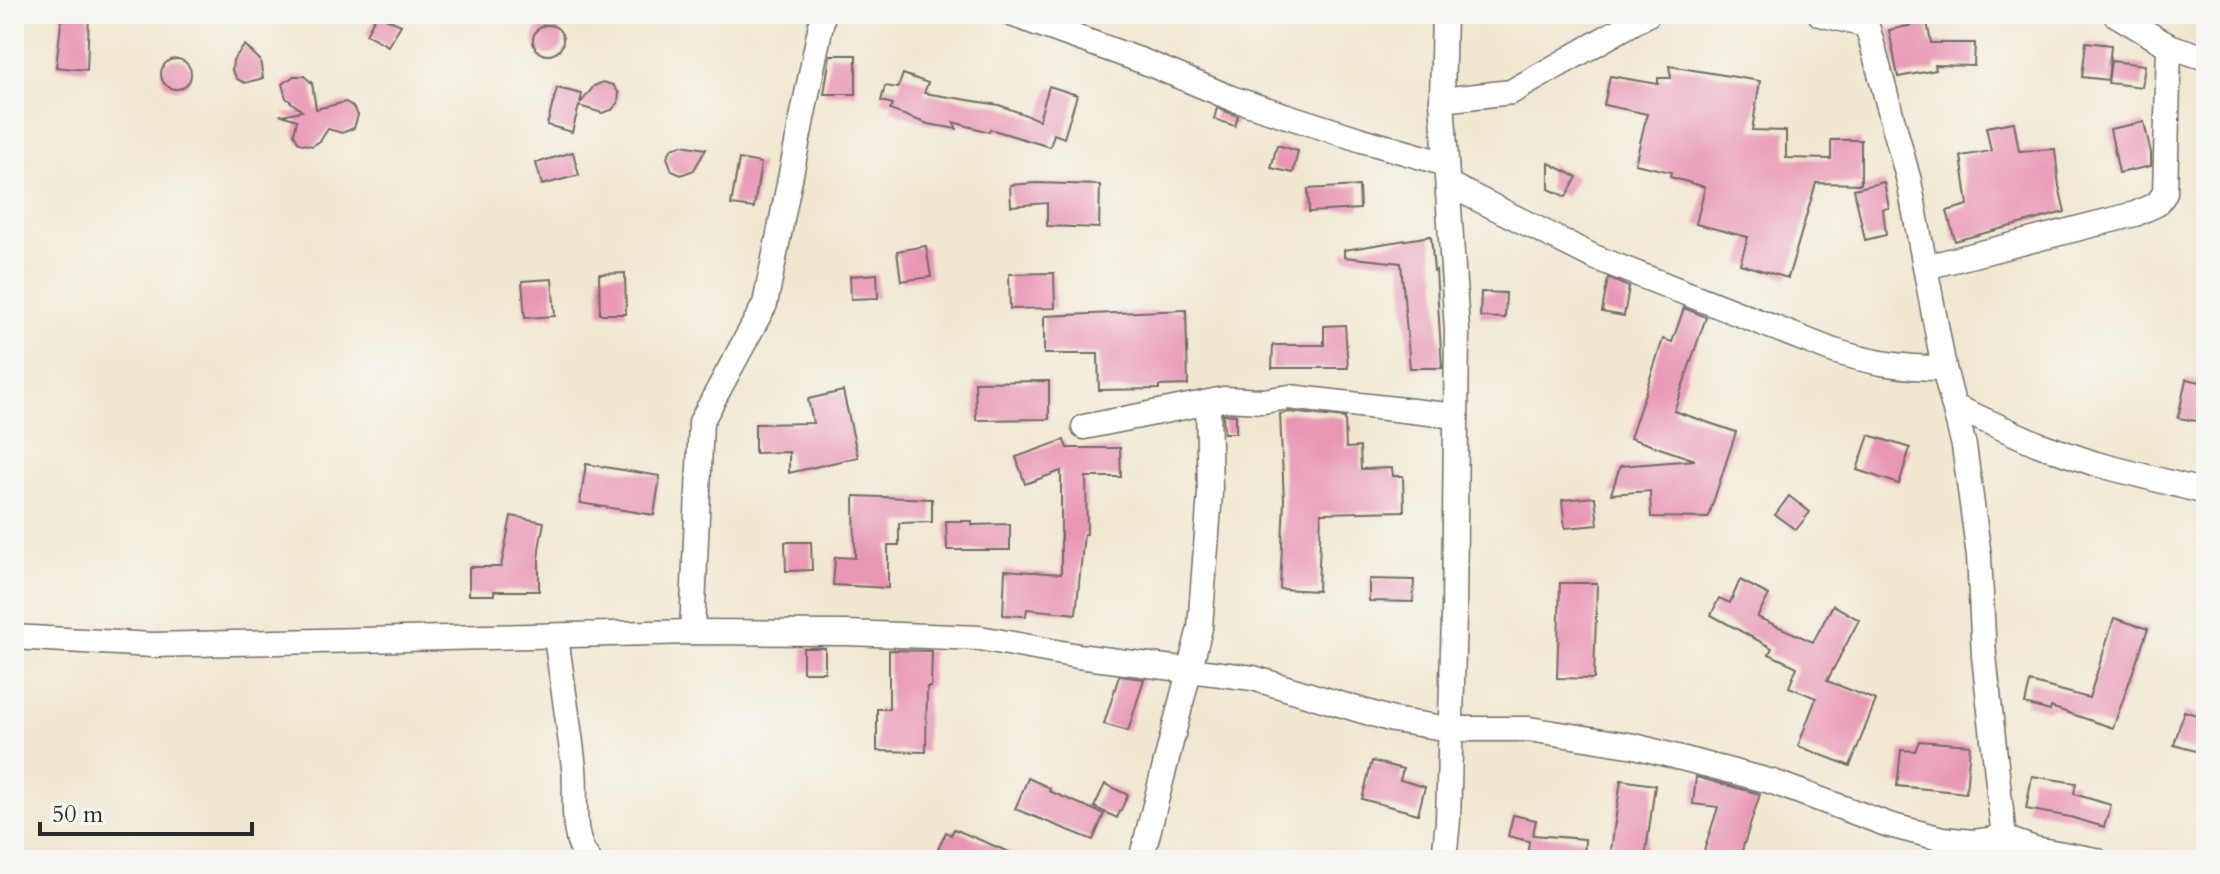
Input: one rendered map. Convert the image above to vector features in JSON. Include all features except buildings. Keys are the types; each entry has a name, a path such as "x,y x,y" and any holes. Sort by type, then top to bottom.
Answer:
{"street":[{"path":"692,632 701,422 765,304 823,14"},
{"path":"1011,14 1145,62 1231,98 1362,140 1447,174 1594,257 1831,350 1864,361 1901,368 1944,368"},
{"path":"1444,14 1442,100 1457,330 1454,616 1444,860"},
{"path":"1442,100 1511,92 1648,14"},
{"path":"1820,14 1865,19 1909,181 1944,368 1964,446 1979,556 1984,656 2007,849"},
{"path":"2115,14 2169,46 2206,58"},
{"path":"1926,267 2135,214 2157,204 2165,193 2169,46"},
{"path":"1084,427 1224,399 1263,401 1289,397 1456,416"},
{"path":"1141,860 1200,628 1210,493 1208,404"},
{"path":"1955,407 2038,444 2096,464 2206,492"},
{"path":"14,637 152,645 692,632 980,638 1078,656 1253,678 1393,720 1450,729 1529,729 1635,746 1773,782 1857,816 1902,829 2007,849 2035,849 2096,860"},
{"path":"556,637 575,771 578,833 589,860"}]}
